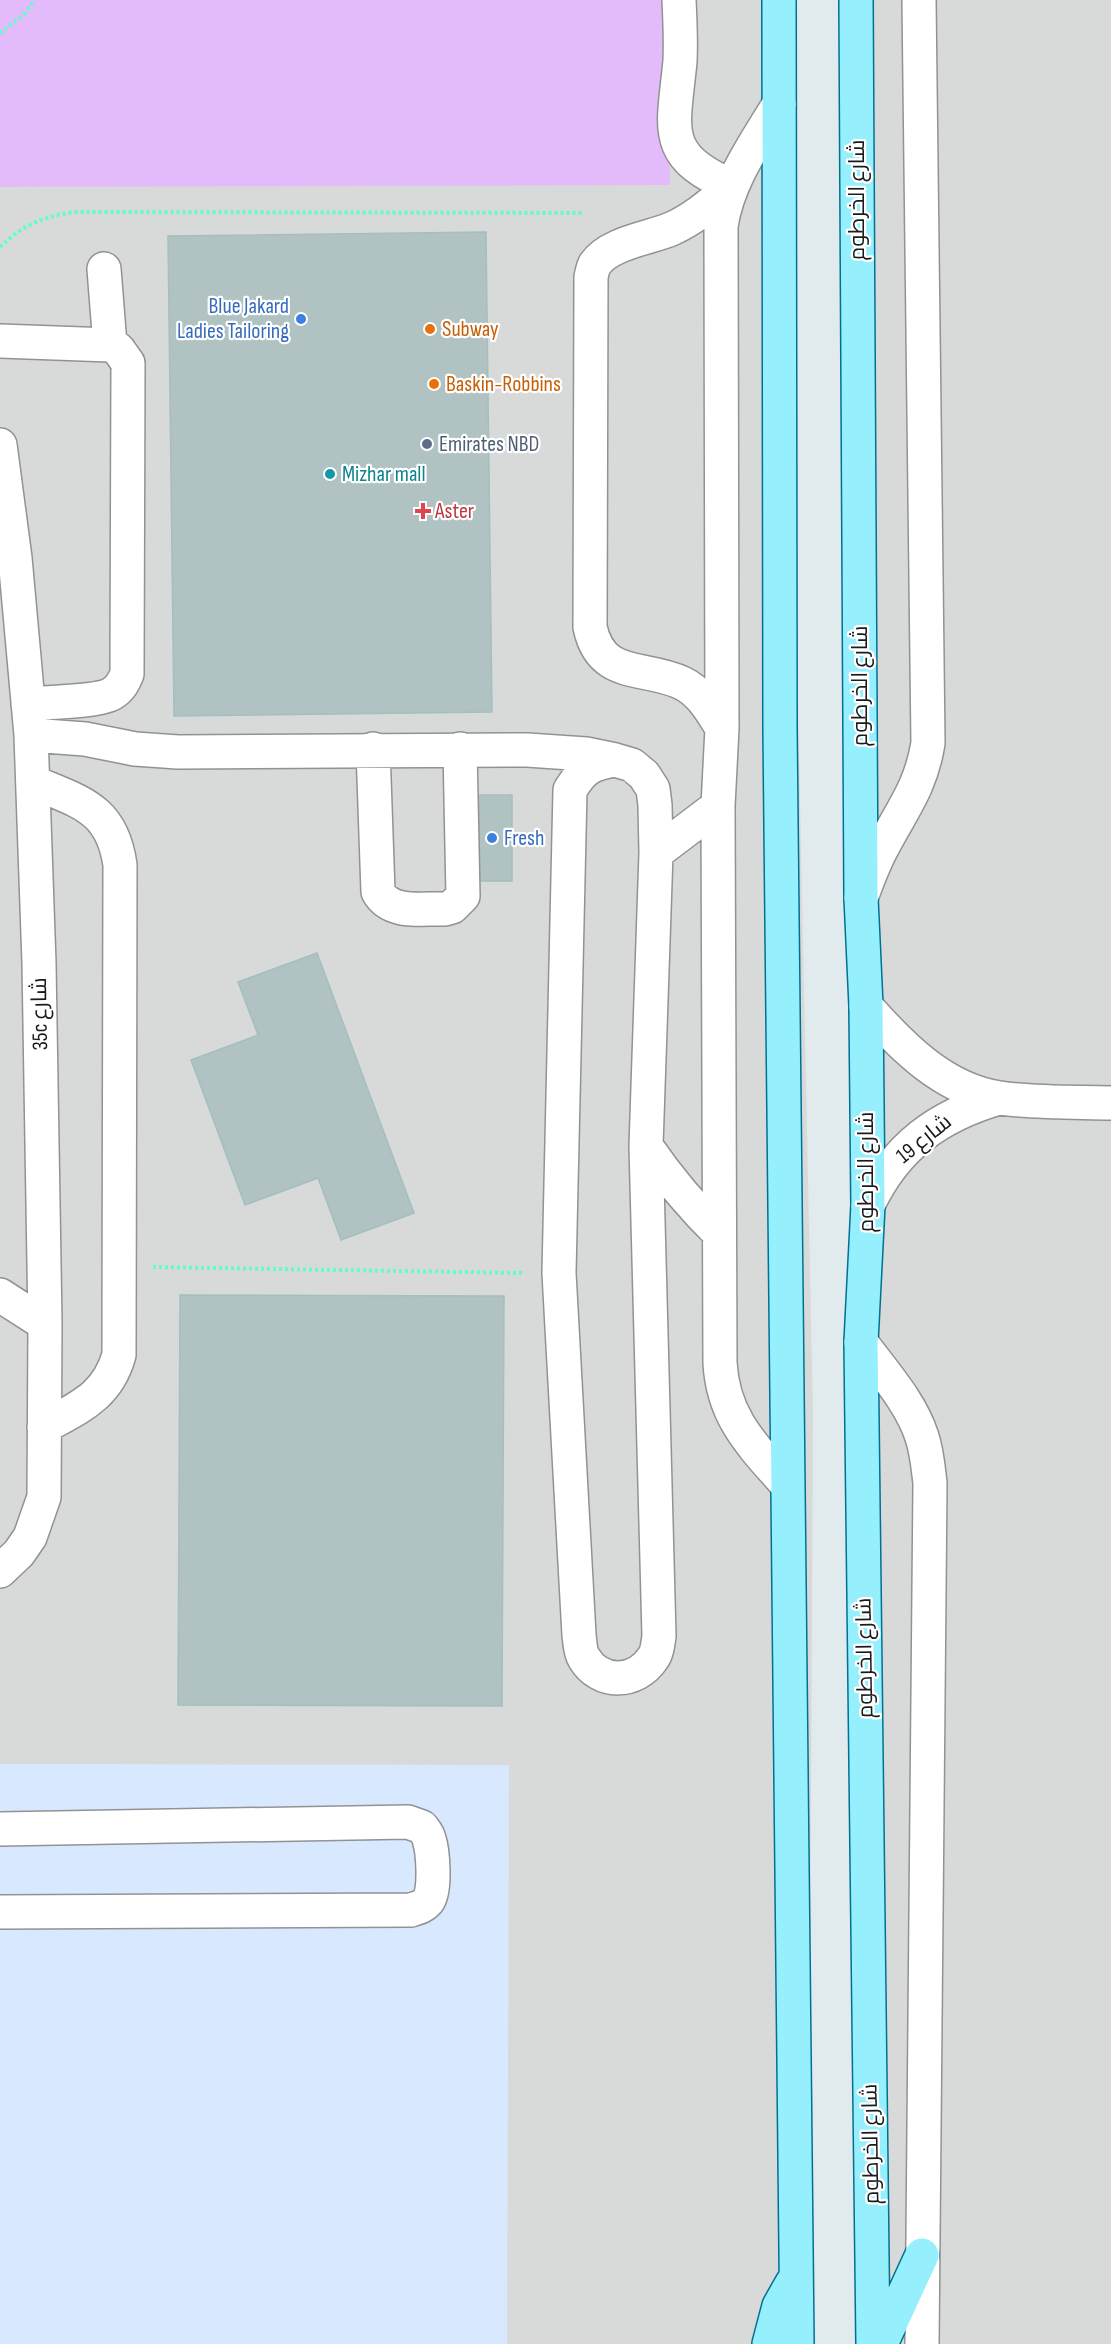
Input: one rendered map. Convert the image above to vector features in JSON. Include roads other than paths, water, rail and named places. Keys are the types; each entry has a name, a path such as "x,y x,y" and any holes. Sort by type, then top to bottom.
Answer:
{"main road":[{"path":"779,0 780,729 797,2344"},
{"name":"شارع الخرطوم","path":"856,0 861,898 866,1006 868,1205 861,1342 873,2344"},
{"path":"881,2344 922,2255"},
{"path":"769,2344 779,2306 798,2274"}],"street":[{"path":"679,0 680,57 673,121 676,143 685,158 697,169 732,186"},
{"path":"861,898 880,852 914,794 925,761 928,743 919,0"},
{"path":"779,104 736,175 726,202 722,226 722,728 718,806 719,1233 720,1364 725,1398 740,1431 787,1485"},
{"path":"722,728 705,701 684,684 667,677 614,664 593,642 590,627 591,277 595,264 605,254 671,229 710,205 732,186"},
{"path":"104,269 110,345"},
{"path":"0,341 110,345 124,355 129,372 127,674 122,686 112,694 29,719"},
{"name":"35c شارع","path":"0,445 15,558 33,782 39,963 45,1324 44,1497 30,1537 19,1553 0,1571"},
{"path":"29,719 85,739 135,749 178,752 373,749 556,751 615,760 632,765 644,774 653,789 656,805 646,1146 659,1636 655,1657 640,1673 619,1679 597,1673 583,1657 579,1635 559,1273 570,790 580,774 596,763 615,760"},
{"path":"373,749 378,892 382,899 398,908 433,909 452,907 463,896 460,749"},
{"path":"33,782 82,803 98,814 110,829 117,846 120,865 119,1355 115,1370 99,1393 44,1427"},
{"path":"656,853 718,806"},
{"name":"شارع 19","path":"866,1006 904,1047 925,1065 957,1083 999,1098 1111,1103"},
{"name":"شارع 19","path":"868,1205 890,1167 920,1136 957,1112 999,1098"},
{"path":"646,1146 692,1208 719,1233"},
{"path":"0,1295 45,1324"},
{"path":"861,1342 912,1413 922,1435 928,1459 930,1483 922,2344"},
{"path":"0,1829 408,1822 415,1823 427,1833 430,1840 433,1885 432,1894 427,1902 420,1908 411,1910 0,1912"}],"place":[{"name":"Blue Jakard Ladies Tailoring","path":"301,319"},
{"name":"Subway","path":"430,329"},
{"name":"Baskin-Robbins","path":"434,384"},
{"name":"Emirates NBD","path":"427,444"},
{"name":"Mizhar mall","path":"330,474"},
{"name":"Aster","path":"423,511"},
{"name":"Fresh","path":"492,838"}]}
